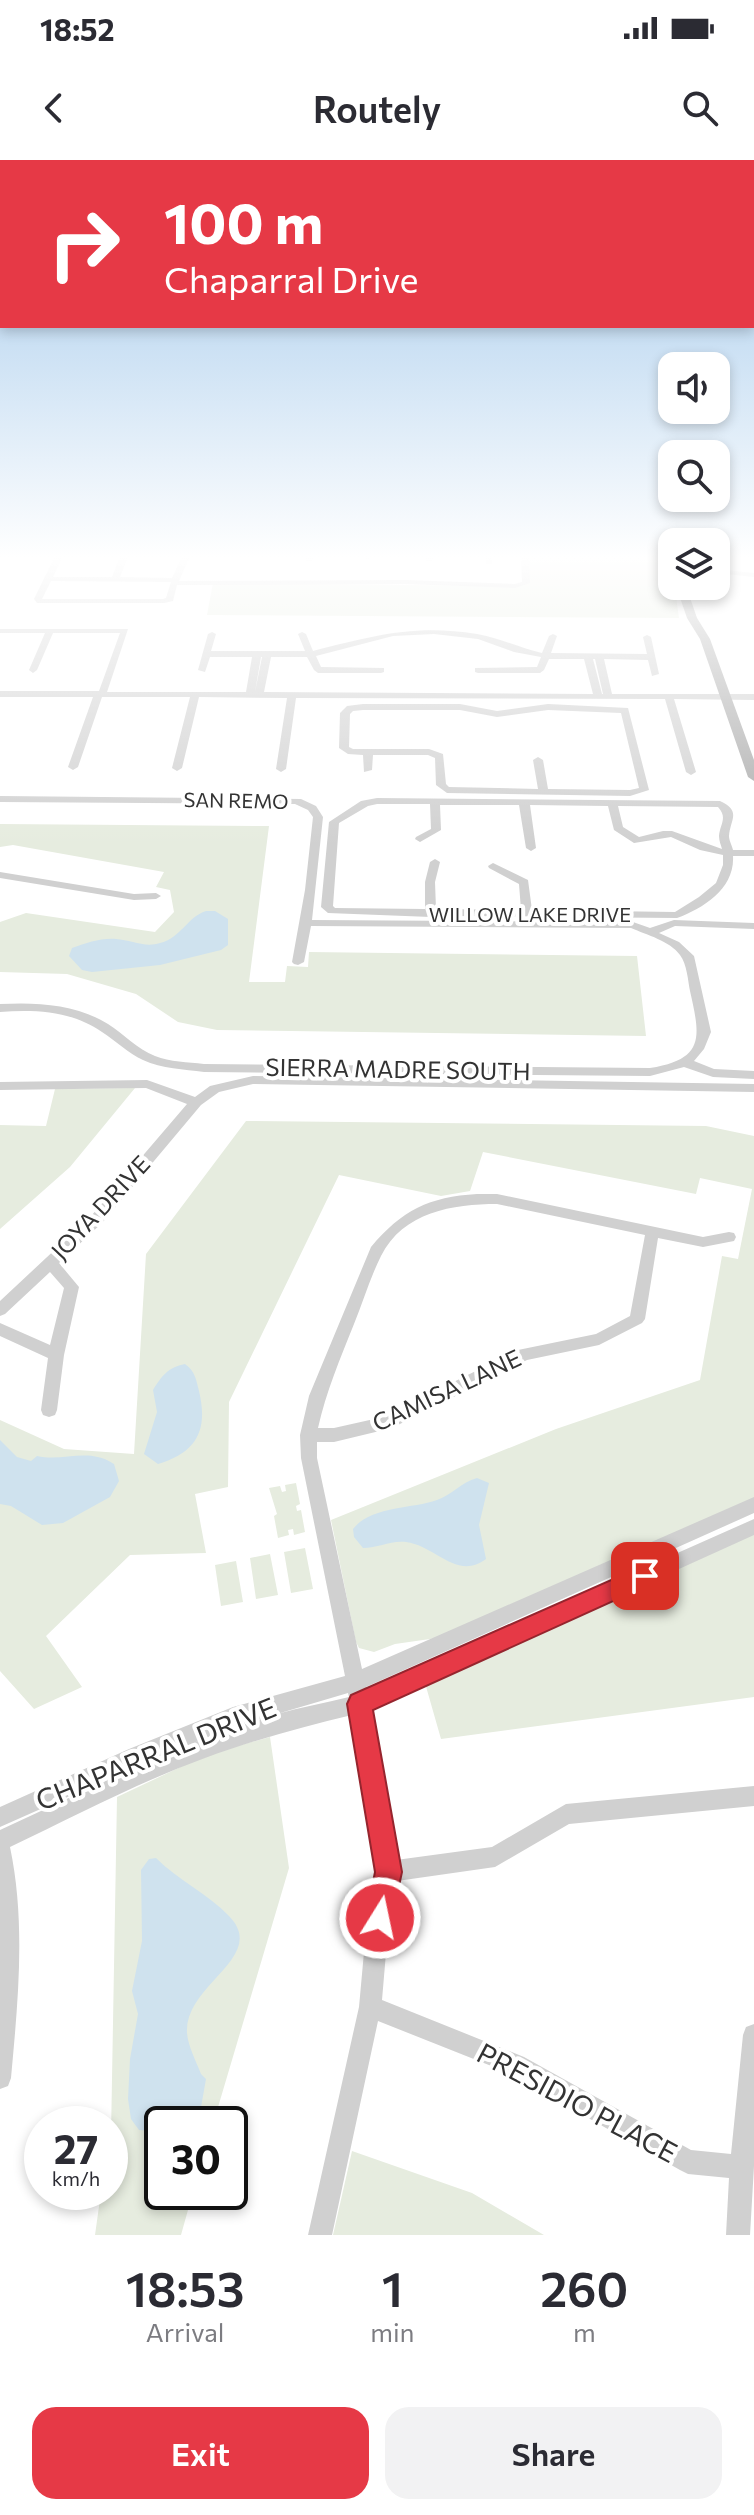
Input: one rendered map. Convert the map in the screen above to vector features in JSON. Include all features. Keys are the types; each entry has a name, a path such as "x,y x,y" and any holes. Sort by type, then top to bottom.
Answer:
{"main road":[{"path":"709,651 754,777"}],"street":[{"path":"33,670 41,651"},
{"path":"73,767 117,651"},
{"path":"202,670 207,651"},
{"path":"310,651 318,670 381,670"},
{"path":"206,654 313,654 325,651"},
{"path":"529,651 547,656 650,657"},
{"path":"478,670 540,670 549,651"},
{"path":"649,651 655,674"},
{"path":"254,695 262,655"},
{"path":"588,656 603,697"},
{"path":"599,657 603,697"},
{"path":"591,670 602,670"},
{"path":"177,768 195,695"},
{"path":"281,769 292,695"},
{"path":"1,696 754,697"},
{"path":"495,696 497,714"},
{"path":"669,697 691,772"},
{"path":"460,707 497,714 548,707 625,710 644,790 630,793 447,790 441,785 440,756 429,752 368,752 351,752 344,748 345,713 350,708 460,707"},
{"path":"367,770 368,752"},
{"path":"538,760 544,792"},
{"name":"SAN REMO","path":"0,799 297,801 312,808 318,817 307,923 298,962"},
{"name":"WILLOW LAKE DRIVE","path":"371,802 524,802 720,804 728,813 730,824 724,835 731,861 722,886 677,915 338,913 327,907 336,818 371,802"},
{"path":"420,839 436,830 435,802"},
{"path":"524,802 531,848"},
{"path":"612,803 618,828 638,841 657,833 677,833 714,851 754,853"},
{"path":"431,914 430,882 435,862"},
{"path":"493,866 524,882 527,915"},
{"path":"0,875 134,897 156,896"},
{"path":"307,923 633,925 684,950 688,956 705,1032 703,1044 684,1062 713,1073 754,1075"},
{"path":"650,932 674,923 754,926"},
{"name":"SIERRA MADRE SOUTH","path":"0,1008 43,1008 71,1014 95,1022 144,1056 170,1064 204,1068 650,1072 671,1069 684,1062"},
{"path":"0,1086 147,1084 196,1102 215,1089 253,1080 754,1088"},
{"name":"JOYA DRIVE","path":"0,1310 97,1219 196,1102"},
{"path":"320,2235 370,2007 376,1941 388,1872 357,1693 311,1472 308,1435 317,1396 376,1251 392,1231 412,1214 437,1203 466,1198 497,1199 652,1234 703,1242 729,1237"},
{"name":"CAMISA LANE","path":"308,1435 334,1435 386,1423 524,1354 599,1339 637,1319 652,1234"},
{"path":"49,1410 56,1355 72,1287 50,1263"},
{"path":"0,1329 56,1355"},
{"name":"CHAPARRAL DRIVE","path":"0,1817 136,1756 233,1717 357,1693 754,1505"},
{"name":"CHAPARRAL DRIVE","path":"0,1844 142,1774 357,1693 754,1527"},
{"path":"388,1872 495,1857 531,1832 566,1814 754,1796"},
{"path":"0,1844 6,1868 9,1915 0,2078"},
{"name":"PRESIDIO PLACE","path":"370,2007 516,2065 688,2162 742,2167"},
{"path":"738,2235 754,2035"}],"shaded area":[{"path":"0,824 269,826 249,982 285,982 287,966 308,967 309,952 637,956 646,1036 217,1030 178,1022 136,994 67,974 0,972 0,922 26,913 155,932 174,912 170,890 156,887 164,872 13,845 0,847"},
{"path":"135,1088 70,1167 0,1229 0,1125 46,1126 55,1089"},
{"path":"246,1121 706,1126 754,1136 754,1498 437,1638 395,1644 374,1652 359,1648 331,1520 556,1429 700,1380 722,1256 738,1259 752,1189 700,1178 696,1194 483,1152 470,1191 441,1196 339,1175 229,1402 228,1487 195,1494 206,1553 130,1555 46,1636 82,1687 34,1709 0,1671 0,1420 64,1449 134,1454 146,1254"},
{"path":"296,1483 300,1504 296,1506 297,1511 301,1510 305,1532 294,1535 293,1529 288,1530 289,1535 278,1538 274,1516 277,1514 269,1488 280,1486 282,1492 286,1491 285,1485"},
{"path":"754,1533 754,1697 441,1739 425,1683"},
{"path":"305,1548 313,1589 291,1593 284,1552"},
{"path":"270,1554 278,1595 256,1599 250,1558"},
{"path":"236,1561 243,1602 221,1606 215,1565"},
{"path":"270,1737 289,1868 218,2106 144,2106 144,2210 188,2210 181,2235 95,2235 98,2210 128,2210 128,2106 112,2106 117,1797 208,1754"},
{"path":"352,2151 472,2193 544,2235 333,2235"}],"water":[{"path":"206,911 215,911 228,919 228,945 221,950 160,965 92,972 82,970 69,956 72,948 104,939 149,945 160,943 173,937"},
{"path":"185,1364 193,1372 198,1387 201,1428 191,1446 183,1453 158,1464 144,1454 157,1412 153,1390 166,1373"},
{"path":"0,1440 17,1457 31,1461 37,1456 95,1456 104,1459 114,1464 119,1481 110,1497 63,1523 42,1525 11,1506 0,1504"},
{"path":"477,1478 489,1483 479,1525 486,1559 475,1565 456,1564 406,1542 363,1548 354,1537 353,1529 370,1516 437,1500"},
{"path":"156,1858 229,1916 239,1931 239,1945 198,2000 190,2016 189,2043 206,2079 201,2106 144,2106 144,2130 139,2130 131,2119 128,2099 130,2059 138,2014 132,1991 142,1941 141,1870 149,1859"}],"route":[{"path":"380,1918 388,1872 360,1704 645,1576"}]}
